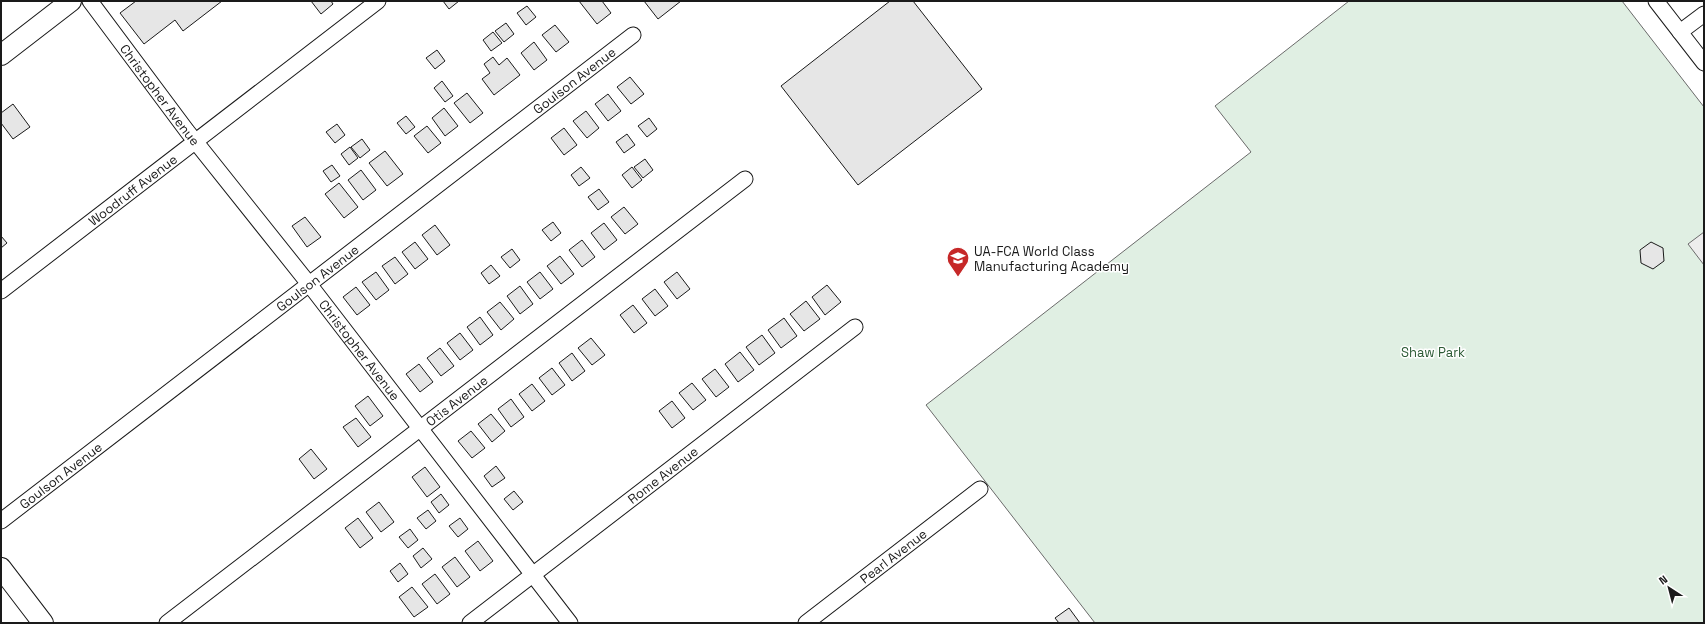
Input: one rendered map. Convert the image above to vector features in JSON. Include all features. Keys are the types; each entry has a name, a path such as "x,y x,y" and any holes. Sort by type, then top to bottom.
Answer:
{"main road":[{"path":"1,55 71,1"},
{"path":"1,568 43,623"}],"street":[{"name":"Christopher Avenue","path":"90,1 196,142 309,284 570,623"},
{"name":"Woodruff Avenue","path":"1,291 378,1"},
{"path":"1656,1 1704,63"},
{"path":"1680,32 1704,14"},
{"name":"Goulson Avenue","path":"1,521 633,35"},
{"name":"Otis Avenue","path":"167,623 745,179"},
{"name":"Rome Avenue","path":"470,623 855,327"},
{"name":"Pearl Avenue","path":"806,623 980,489"}],"green space":[{"name":"Shaw Park","path":"1349,1 1622,1 1704,107 1704,623 1095,623 926,405 1251,152 1215,106"}],"shaded area":[{"path":"1704,232 1704,265 1688,244"}],"building":[{"path":"136,1 222,1 183,31 175,20 144,44 120,13"},
{"path":"311,1 331,1 333,4 321,14"},
{"path":"443,1 459,1 449,9"},
{"path":"579,1 602,1 611,13 597,24"},
{"path":"644,1 681,1 658,19"},
{"path":"890,1 913,1 982,89 858,185 781,86"},
{"path":"527,6 536,17 526,25 517,13"},
{"path":"506,23 514,34 504,42 495,31"},
{"path":"555,25 569,42 556,52 542,35"},
{"path":"493,32 502,43 491,51 483,40"},
{"path":"534,42 547,60 534,70 521,53"},
{"path":"437,50 445,61 435,69 426,58"},
{"path":"493,57 499,65 507,58 520,75 494,95 482,79 490,73 484,64"},
{"path":"630,77 644,94 631,104 617,87"},
{"path":"442,81 453,96 445,102 434,88"},
{"path":"467,93 483,113 470,123 454,103"},
{"path":"608,94 621,111 608,121 595,104"},
{"path":"13,104 30,127 13,139 1,123 1,113"},
{"path":"444,108 458,126 445,136 432,118"},
{"path":"586,111 599,128 587,138 573,121"},
{"path":"406,116 415,127 406,134 397,123"},
{"path":"649,118 657,129 647,137 638,126"},
{"path":"337,124 345,135 335,143 326,132"},
{"path":"427,126 441,143 428,153 414,136"},
{"path":"564,128 577,145 564,155 551,138"},
{"path":"627,134 635,145 624,153 616,142"},
{"path":"362,139 370,150 360,158 351,147"},
{"path":"350,147 358,158 349,165 341,154"},
{"path":"385,151 403,174 387,186 369,163"},
{"path":"645,159 653,170 643,178 634,167"},
{"path":"332,165 340,176 331,182 323,171"},
{"path":"581,167 590,178 579,186 571,175"},
{"path":"632,167 642,180 632,188 622,175"},
{"path":"361,170 376,190 363,200 348,180"},
{"path":"339,183 358,207 344,218 325,194"},
{"path":"599,189 609,202 598,210 588,197"},
{"path":"624,207 638,224 625,234 611,217"},
{"path":"305,217 321,237 307,247 292,226"},
{"path":"553,222 561,233 551,241 542,230"},
{"path":"604,223 617,240 604,250 591,233"},
{"path":"435,225 450,245 437,255 422,235"},
{"path":"1,236 7,243 1,248"},
{"path":"582,240 595,257 582,267 569,250"},
{"path":"415,242 428,259 415,269 402,252"},
{"path":"1651,242 1663,248 1664,261 1653,269 1641,263 1640,250"},
{"path":"512,249 520,260 510,268 501,257"},
{"path":"560,256 574,274 561,284 547,266"},
{"path":"395,257 408,274 395,284 382,266"},
{"path":"491,265 500,276 489,284 481,273"},
{"path":"376,272 389,290 376,300 362,282"},
{"path":"540,272 553,289 540,299 527,282"},
{"path":"677,272 690,289 677,299 664,282"},
{"path":"827,285 841,302 825,315 812,297"},
{"path":"520,286 533,304 520,314 507,296"},
{"path":"356,287 370,305 357,315 343,297"},
{"path":"655,289 668,306 655,316 642,299"},
{"path":"806,301 820,319 804,331 790,314"},
{"path":"500,302 514,319 501,330 487,312"},
{"path":"633,305 647,323 634,333 620,315"},
{"path":"480,317 493,335 480,345 467,327"},
{"path":"784,318 797,336 781,348 768,330"},
{"path":"460,333 473,350 460,360 447,343"},
{"path":"762,335 775,353 759,365 746,347"},
{"path":"591,338 605,355 592,365 578,348"},
{"path":"440,348 454,366 441,376 427,358"},
{"path":"740,352 754,370 738,382 725,364"},
{"path":"572,353 585,371 572,381 559,363"},
{"path":"419,364 433,382 420,392 406,374"},
{"path":"552,368 565,385 552,395 539,378"},
{"path":"715,369 729,387 716,397 702,379"},
{"path":"692,383 706,400 693,410 679,393"},
{"path":"532,384 545,401 532,411 519,394"},
{"path":"368,396 383,416 370,426 355,406"},
{"path":"511,399 524,417 511,427 498,409"},
{"path":"672,401 685,418 672,428 659,411"},
{"path":"491,414 505,431 492,442 478,424"},
{"path":"356,418 371,437 358,447 343,427"},
{"path":"471,431 485,448 472,458 458,441"},
{"path":"311,449 327,469 314,479 299,459"},
{"path":"496,466 505,478 492,487 484,476"},
{"path":"425,467 440,487 427,497 412,477"},
{"path":"514,491 523,502 513,510 504,499"},
{"path":"441,494 449,505 439,513 431,502"},
{"path":"379,502 394,522 381,532 366,512"},
{"path":"428,510 436,521 426,529 417,518"},
{"path":"358,518 373,538 360,548 345,528"},
{"path":"460,518 468,529 458,537 449,526"},
{"path":"410,529 418,540 408,548 399,537"},
{"path":"478,541 493,561 480,571 465,551"},
{"path":"423,548 432,559 421,568 413,556"},
{"path":"455,557 470,577 457,587 442,567"},
{"path":"400,563 408,574 398,582 390,571"},
{"path":"435,574 450,594 437,604 422,584"},
{"path":"412,587 428,607 414,617 399,597"},
{"path":"1069,608 1080,623 1059,623 1055,618"}],"place":[{"name":"UA-FCA World Class Manufacturing Academy","path":"958,278"}]}
